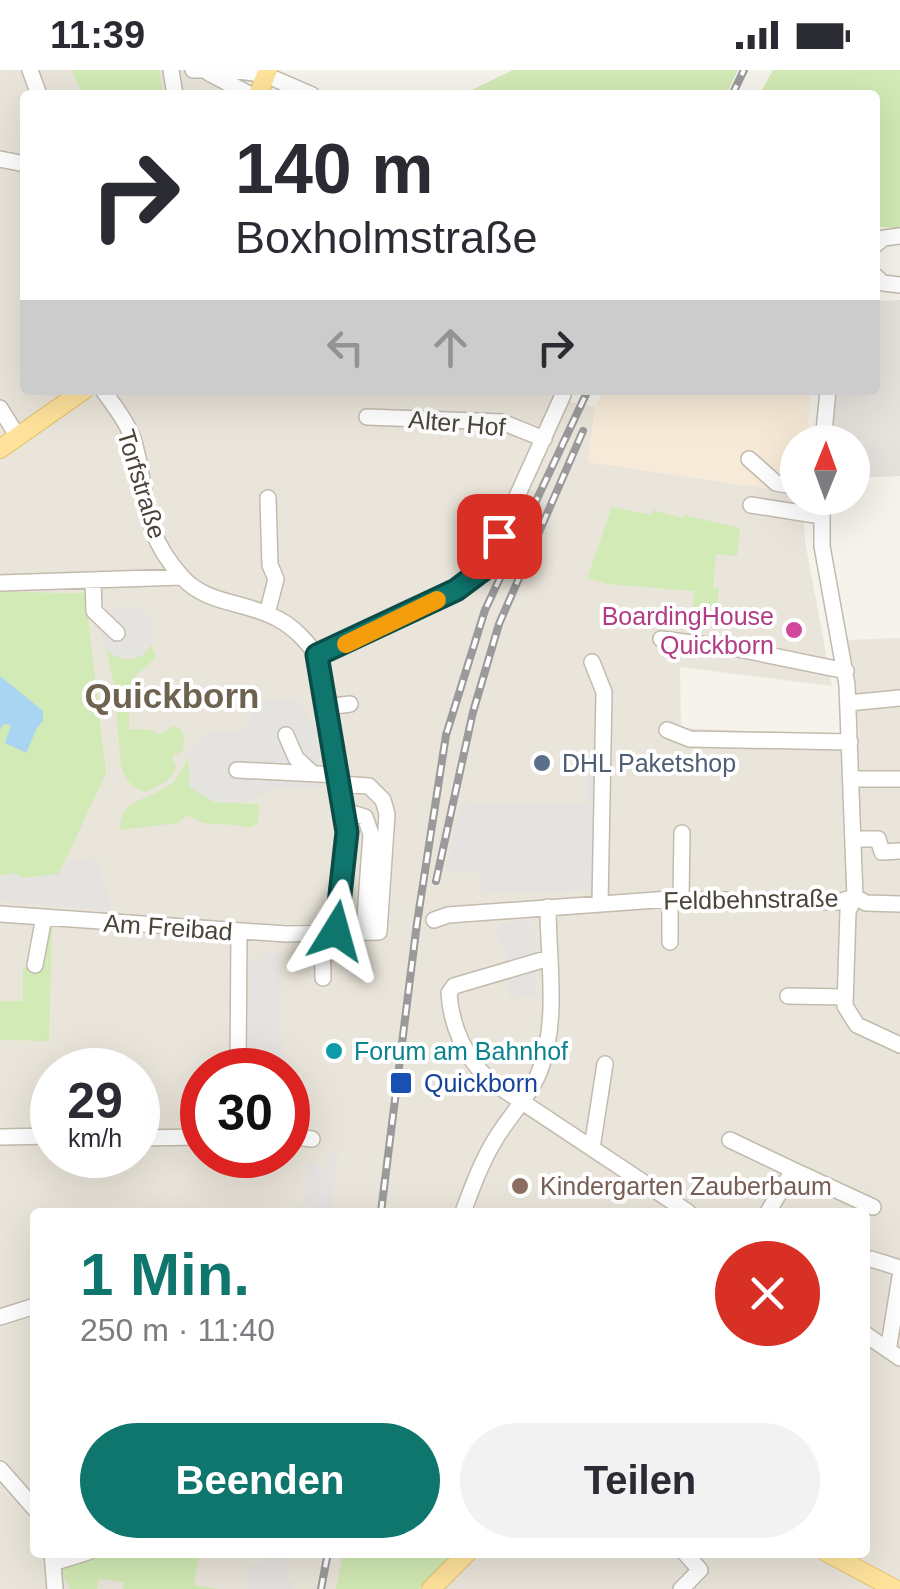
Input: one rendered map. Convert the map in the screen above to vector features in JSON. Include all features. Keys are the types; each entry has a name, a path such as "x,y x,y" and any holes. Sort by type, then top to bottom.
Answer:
{"main road":[{"path":"0,449 77,395"},
{"path":"430,1589 462,1558"},
{"path":"837,1558 895,1589"}],"street":[{"path":"199,71 267,73 302,90"},
{"path":"199,71 243,90"},
{"name":"Torfstraße","path":"105,395 133,440 150,527 182,577 200,594 267,614 300,634 317,655"},
{"path":"322,978 347,832 317,655 456,590 484,569 563,395"},
{"path":"825,425 828,395"},
{"path":"0,408 18,437"},
{"name":"Alter Hof","path":"366,417 502,422 544,439"},
{"path":"749,459 780,484"},
{"path":"267,614 276,578 270,564 268,498"},
{"path":"751,505 822,516 824,567 846,671 852,780 855,897 848,910 844,1006 857,1025 900,1045"},
{"name":"Torfstraße","path":"0,583 182,577"},
{"path":"93,580 94,611 117,633"},
{"path":"660,639 739,649 846,671"},
{"path":"592,662 604,692 600,904"},
{"path":"848,703 900,698"},
{"path":"327,708 350,704"},
{"path":"667,730 690,739 850,742"},
{"path":"286,735 296,758 311,772"},
{"path":"236,770 311,772 369,786 384,800 387,814 379,932 364,931 371,834 365,817 344,811"},
{"path":"852,780 900,780"},
{"path":"670,942 682,833"},
{"path":"853,839 878,839 882,852 900,851"},
{"name":"Feldbehnstraße","path":"440,917 675,899 838,902 855,897 866,903 900,904"},
{"path":"464,1208 477,1172 524,1101 546,1053 548,907"},
{"name":"Am Freibad","path":"0,914 239,932 364,931"},
{"path":"35,965 44,917"},
{"path":"238,1048 239,932"},
{"path":"549,958 454,986 449,993 450,1004 459,1038 474,1066 489,1080 682,1208"},
{"path":"788,996 845,997"},
{"path":"592,1148 605,1064"},
{"path":"0,1137 30,1136"},
{"path":"730,1140 873,1207"},
{"path":"770,1208 792,1170"},
{"path":"872,1260 900,1268"},
{"path":"889,1344 900,1278"},
{"path":"0,1318 30,1308"},
{"path":"870,1337 900,1358"},
{"path":"0,1468 30,1503"},
{"path":"54,1558 55,1589"},
{"path":"681,1589 700,1570 689,1558"}],"shaded area":[{"path":"0,70 251,70 242,90 20,90 20,395 567,395 565,401 595,407 588,462 780,490 780,515 804,515 805,541 832,686 680,667 681,728 859,736 847,640 900,638 900,1589 0,1589"},
{"path":"900,300 900,476 870,477 870,425 831,425 834,395 880,395 880,302"},
{"path":"601,395 811,395 808,425 780,425 780,490 588,462 595,407"},
{"path":"128,607 146,615 154,633 146,651 128,659 110,651 102,633 110,615"},
{"path":"264,699 295,700 315,725 322,788 277,789 243,802 214,802 190,787 190,752 204,733 246,733 246,723"},
{"path":"588,753 595,754 592,890 481,894 481,873 446,872 461,802 586,804"},
{"path":"96,857 113,911 0,901 0,876 59,874 65,862"},
{"path":"522,919 535,927 537,999 524,994 511,1001 507,957 495,931 501,924"},
{"path":"264,952 282,953 281,1048 248,1048 249,958 259,958"},
{"path":"328,1153 338,1154 331,1208 303,1208 310,1163 326,1166"},
{"path":"266,1558 282,1558 292,1589 248,1589 249,1568"}],"green space":[{"path":"71,70 159,70 162,90 81,90"},
{"path":"513,70 738,70 728,90 471,90"},
{"path":"773,70 900,70 900,229 880,227 880,90 762,90"},
{"path":"612,507 651,515 653,510 682,518 684,515 740,528 737,556 716,554 716,620 692,616 694,591 608,584 587,578"},
{"path":"0,592 85,593 106,773 59,874 0,876"},
{"path":"151,643 156,658 136,675 135,693 129,693 129,729 152,730 159,735 173,726 184,734 183,751 172,756 174,773 145,792 129,782 121,766 114,684 106,648 111,653 147,650"},
{"path":"188,756 190,787 214,802 259,804 258,823 249,828 212,824 187,815 178,823 120,830 125,811 171,784"},
{"path":"47,926 52,927 49,1041 0,1040 0,1001 23,1001 23,968 30,966"},
{"path":"69,1558 199,1558 194,1585 218,1589 123,1589 124,1582 99,1579 97,1589 70,1589 56,1562"},
{"path":"342,1558 452,1558 419,1589 336,1589"}],"water":[{"path":"0,676 43,711 43,721 26,753 5,743 11,725 4,724 0,730"}],"railway":[{"path":"734,90 744,70"},
{"path":"381,1208 417,923 446,735 485,610 586,395"},
{"path":"436,881 473,712 499,624 583,431"},
{"path":"321,1589 327,1558"}],"slow traffic":[{"path":"346,644 437,600"}],"place":[{"name":"BoardingHouse Quickborn","path":"794,630"},
{"name":"DHL Paketshop","path":"542,763"},
{"name":"Forum am Bahnhof","path":"334,1051"},
{"name":"Quickborn","path":"401,1083"},
{"name":"Kindergarten Zauberbaum","path":"520,1186"}],"district":[{"name":"Quickborn","path":"172,695"}],"route":[{"path":"336,931 347,832 317,655 456,590 484,569 499,536"}]}
